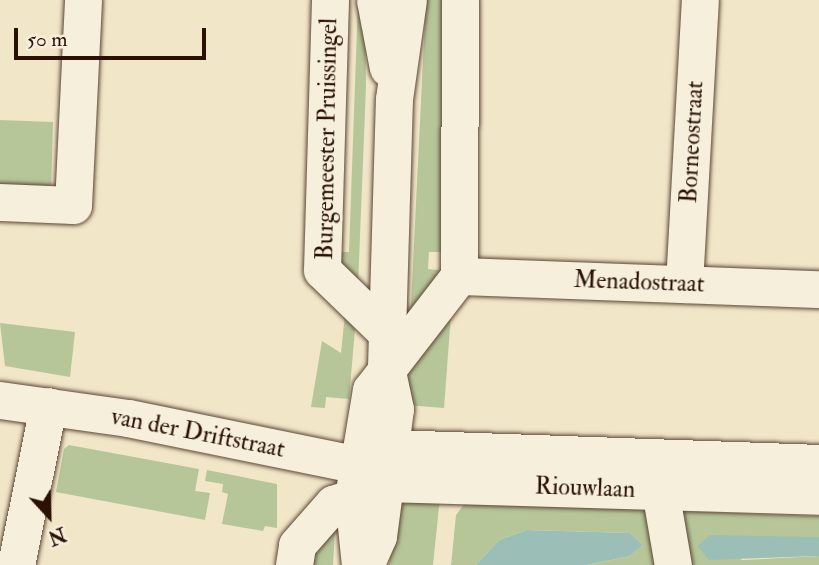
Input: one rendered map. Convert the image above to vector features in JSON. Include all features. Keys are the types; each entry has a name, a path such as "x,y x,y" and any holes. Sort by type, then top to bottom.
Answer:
{"street":[{"path":"0,202 73,205 83,0"},
{"name":"Burgemeester Pruissingel","path":"330,0 322,270 387,351"},
{"name":"Burgemeester Pruissingel","path":"375,0 394,99"},
{"name":"Burgemeester Pruissingel","path":"391,448 395,409 387,351 394,99 408,0"},
{"path":"459,276 460,0"},
{"name":"Borneostraat","path":"684,284 699,0"},
{"name":"Burgemeester Pruissingel","path":"363,565 378,536 365,481 371,390 387,351 459,276"},
{"name":"Menadostraat","path":"459,276 819,289"},
{"name":"van der Driftstraat","path":"0,400 48,406 365,481"},
{"path":"16,565 48,406"},
{"path":"294,565 297,545 333,504 365,481 391,448"},
{"name":"Riouwlaan","path":"391,448 658,475 819,496"},
{"name":"Riouwlaan","path":"365,481 658,475 819,463"},
{"path":"658,475 673,565"}],"green space":[{"path":"358,0 365,7 366,87 358,286 332,252 349,252"},
{"path":"426,0 455,0 446,252 429,252 428,269 445,271 410,325"},
{"path":"0,120 53,122 51,190 0,188"},
{"path":"452,301 444,408 406,405 409,367"},
{"path":"345,314 355,329 349,399 326,397 325,408 311,407 322,341 341,353"},
{"path":"0,323 75,332 70,377 5,366"},
{"path":"69,445 199,469 195,491 210,493 205,520 56,492 64,449"},
{"path":"207,470 277,484 277,528 265,526 263,531 222,524 228,494 222,492 223,484 205,481"},
{"path":"440,497 433,565 389,565 394,518 402,504"},
{"path":"465,503 646,510 656,565 587,565 630,556 643,545 630,533 527,530 499,540 476,565 451,565 456,515"},
{"path":"336,511 333,565 312,565 304,550"},
{"path":"678,511 819,516 819,537 697,546 743,560 819,556 819,565 691,565"}],"water":[{"path":"527,530 630,533 643,545 630,556 587,565 476,565 499,540"},
{"path":"710,535 819,537 819,556 709,560 697,546"}]}
